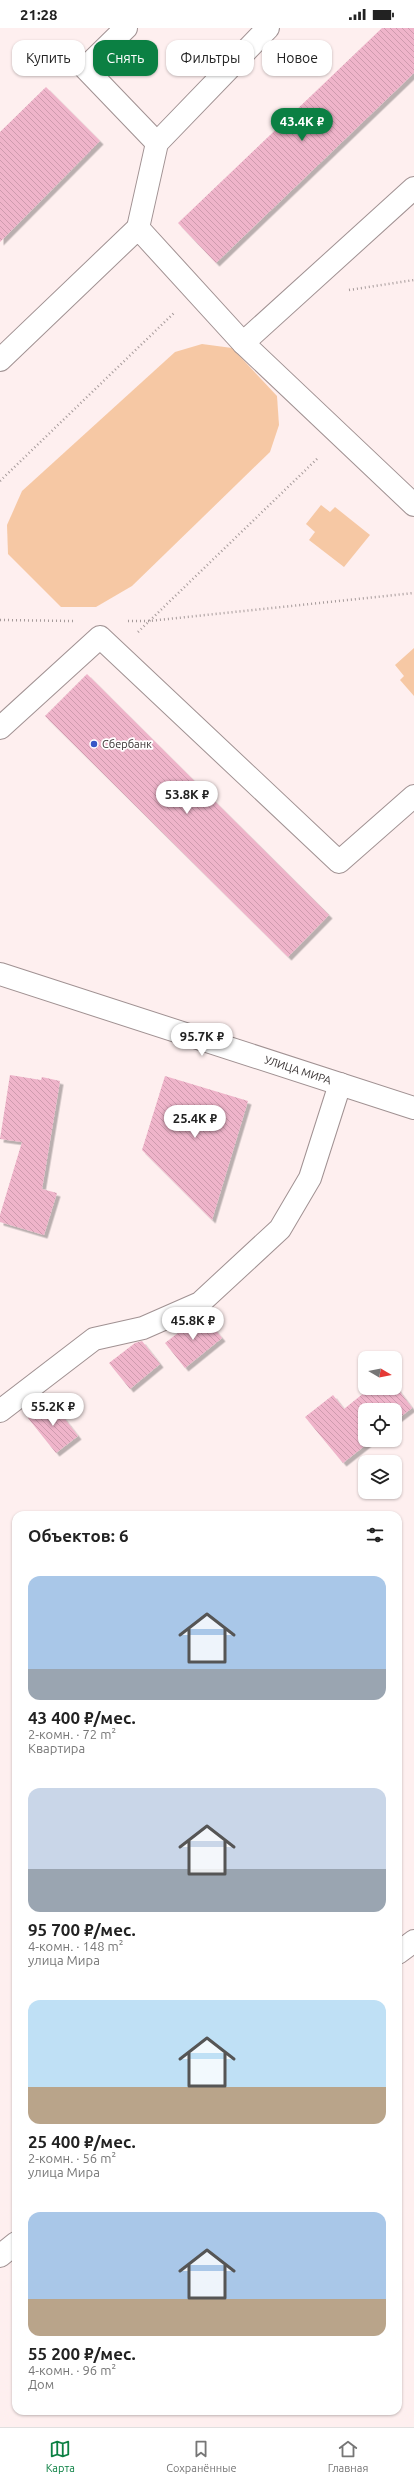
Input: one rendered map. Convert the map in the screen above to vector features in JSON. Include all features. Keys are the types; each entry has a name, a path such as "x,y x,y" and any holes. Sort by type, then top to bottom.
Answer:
{"street":[{"path":"126,28 85,68 157,143"},
{"path":"0,360 138,228 157,143 268,28"},
{"path":"243,343 414,188"},
{"path":"138,228 243,343 414,505"},
{"path":"0,728 100,637 339,862 414,796"},
{"name":"УЛИЦА МИРА","path":"0,974 414,1108"},
{"path":"0,1412 94,1339 143,1328 200,1303 280,1229 310,1178 340,1084"},
{"path":"402,1950 414,1941"}],"path":[{"path":"346,290 414,280"},
{"path":"0,481 196,292"},
{"path":"116,653 341,436"},
{"path":"125,621 149,621 414,593"},
{"path":"0,620 78,621"}],"shaded area":[{"path":"202,344 232,348 277,396 279,425 270,452 132,586 96,607 61,607 8,554 7,525 22,491 175,352"},
{"path":"321,505 330,512 335,507 370,535 344,567 309,540 315,532 306,524"},
{"path":"414,648 414,696 400,680 404,676 395,665"}],"building":[{"path":"382,28 414,28 414,73 216,263 178,223"},
{"path":"46,87 100,141 0,242 0,132"},
{"path":"87,674 329,915 288,957 45,716"},
{"path":"10,1075 41,1080 42,1077 60,1081 42,1189 57,1193 44,1235 0,1222 0,1215 22,1142 0,1139"},
{"path":"165,1076 248,1101 212,1220 142,1150"},
{"path":"203,1315 222,1338 185,1368 165,1343"},
{"path":"142,1341 160,1364 130,1389 109,1363 135,1343"},
{"path":"333,1395 344,1409 361,1395 402,1395 412,1408 402,1416 402,1403 358,1403 358,1447 363,1447 343,1463 305,1417"},
{"path":"50,1400 78,1436 56,1453 28,1418"}],"place":[{"name":"Сбербанк","path":"94,744"}]}
